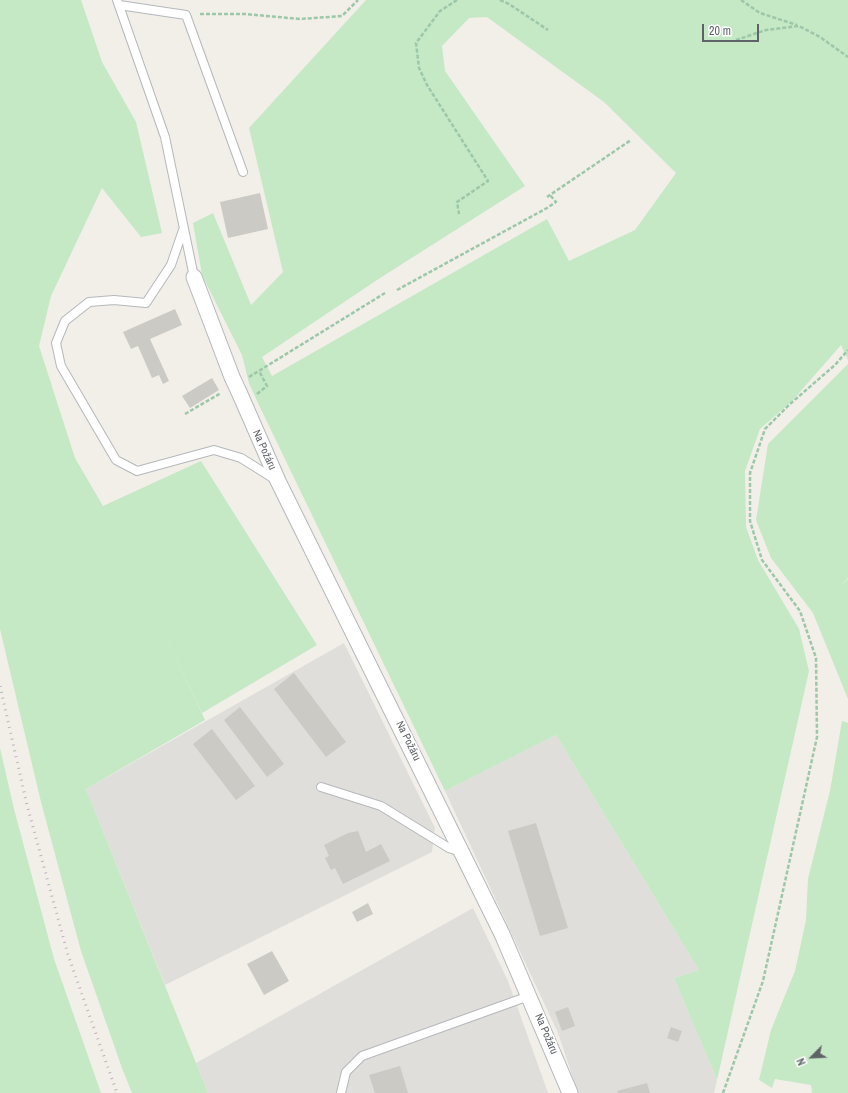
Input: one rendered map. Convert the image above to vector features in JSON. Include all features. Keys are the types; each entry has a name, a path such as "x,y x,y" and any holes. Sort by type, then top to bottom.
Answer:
{"street":[{"name":"Na Požáru","path":"194,277 236,384 278,481 404,733 502,934 570,1093"}],"lane":[{"path":"194,277 183,230 165,137 118,3 186,15 243,172"},
{"path":"183,230 171,265 146,303 114,300 89,302 65,321 56,343 61,366 116,460 137,471 214,450 241,458 278,481"},
{"path":"321,786 381,806 449,848 461,852"},
{"path":"341,1093 346,1072 362,1056 529,996"}],"path":[{"path":"186,15 245,14 300,19 342,16 358,0"},
{"path":"457,0 440,11 416,43 419,68 427,86 488,181 457,202 459,214"},
{"path":"500,0 509,4 548,30"},
{"path":"741,0 760,13 799,26 820,37 848,57"},
{"path":"736,40 766,30 799,26"},
{"path":"547,197 631,140"},
{"path":"397,290 547,208 556,202 550,195"},
{"path":"185,414 260,371 385,293"},
{"path":"724,1093 763,981 817,737 816,658 800,611 762,560 750,521 750,473 765,429 792,401 835,365 848,350"},
{"path":"260,371 267,386"}],"shaded area":[{"path":"344,643 435,828 432,852 165,985 86,789"},
{"path":"556,735 699,970 674,978 717,1080 714,1093 578,1093 558,1033 445,791"},
{"path":"473,908 508,981 548,1093 208,1093 196,1063"}],"green space":[{"path":"0,0 81,0 102,62 136,122 162,233 141,237 102,188 51,296 39,346 75,458 103,506 201,461 317,645 202,713 155,614 205,720 86,789 208,1093 132,1093 81,951 41,802 0,629"},
{"path":"366,0 848,0 848,360 841,345 792,401 760,429 745,471 746,527 758,560 799,629 809,671 717,1080 674,978 699,970 556,735 445,791 257,401 249,383 242,355 202,275 193,223 213,213 251,305 283,272 249,128","holes":["487,17 604,102 676,173 635,230 569,261 547,219 272,376 262,357 380,278 525,186 445,71 442,46 469,18"]},
{"path":"848,364 848,578 839,587 848,579 848,699 813,613 771,558 756,520 768,444"},
{"path":"842,721 848,723 848,1093 812,1093 811,1085 775,1079 772,1088 759,1080 771,1030 795,971 806,920 808,879 830,791"},
{"path":"0,748 14,809 54,959 101,1093 0,1093"}],"building":[{"path":"260,193 268,229 228,238 220,202"},
{"path":"175,309 182,325 150,339 169,381 163,384 159,375 152,378 138,346 131,349 123,332"},
{"path":"212,378 219,390 190,408 182,396"},
{"path":"294,673 346,742 326,757 274,689"},
{"path":"240,707 284,764 267,777 224,720"},
{"path":"212,729 255,786 236,800 193,744"},
{"path":"536,823 568,928 540,936 508,831"},
{"path":"358,831 366,852 381,844 390,861 343,884 335,868 331,870 325,858 329,856 324,845 348,833"},
{"path":"368,903 373,914 357,922 352,912"},
{"path":"272,951 289,981 264,995 247,964"},
{"path":"568,1007 575,1026 562,1031 555,1012"},
{"path":"671,1027 682,1031 678,1042 667,1038"},
{"path":"400,1066 408,1093 375,1093 369,1075"},
{"path":"647,1083 650,1093 618,1093 617,1091"}],"railway":[{"path":"0,686 27,805 68,955 117,1093"}]}
